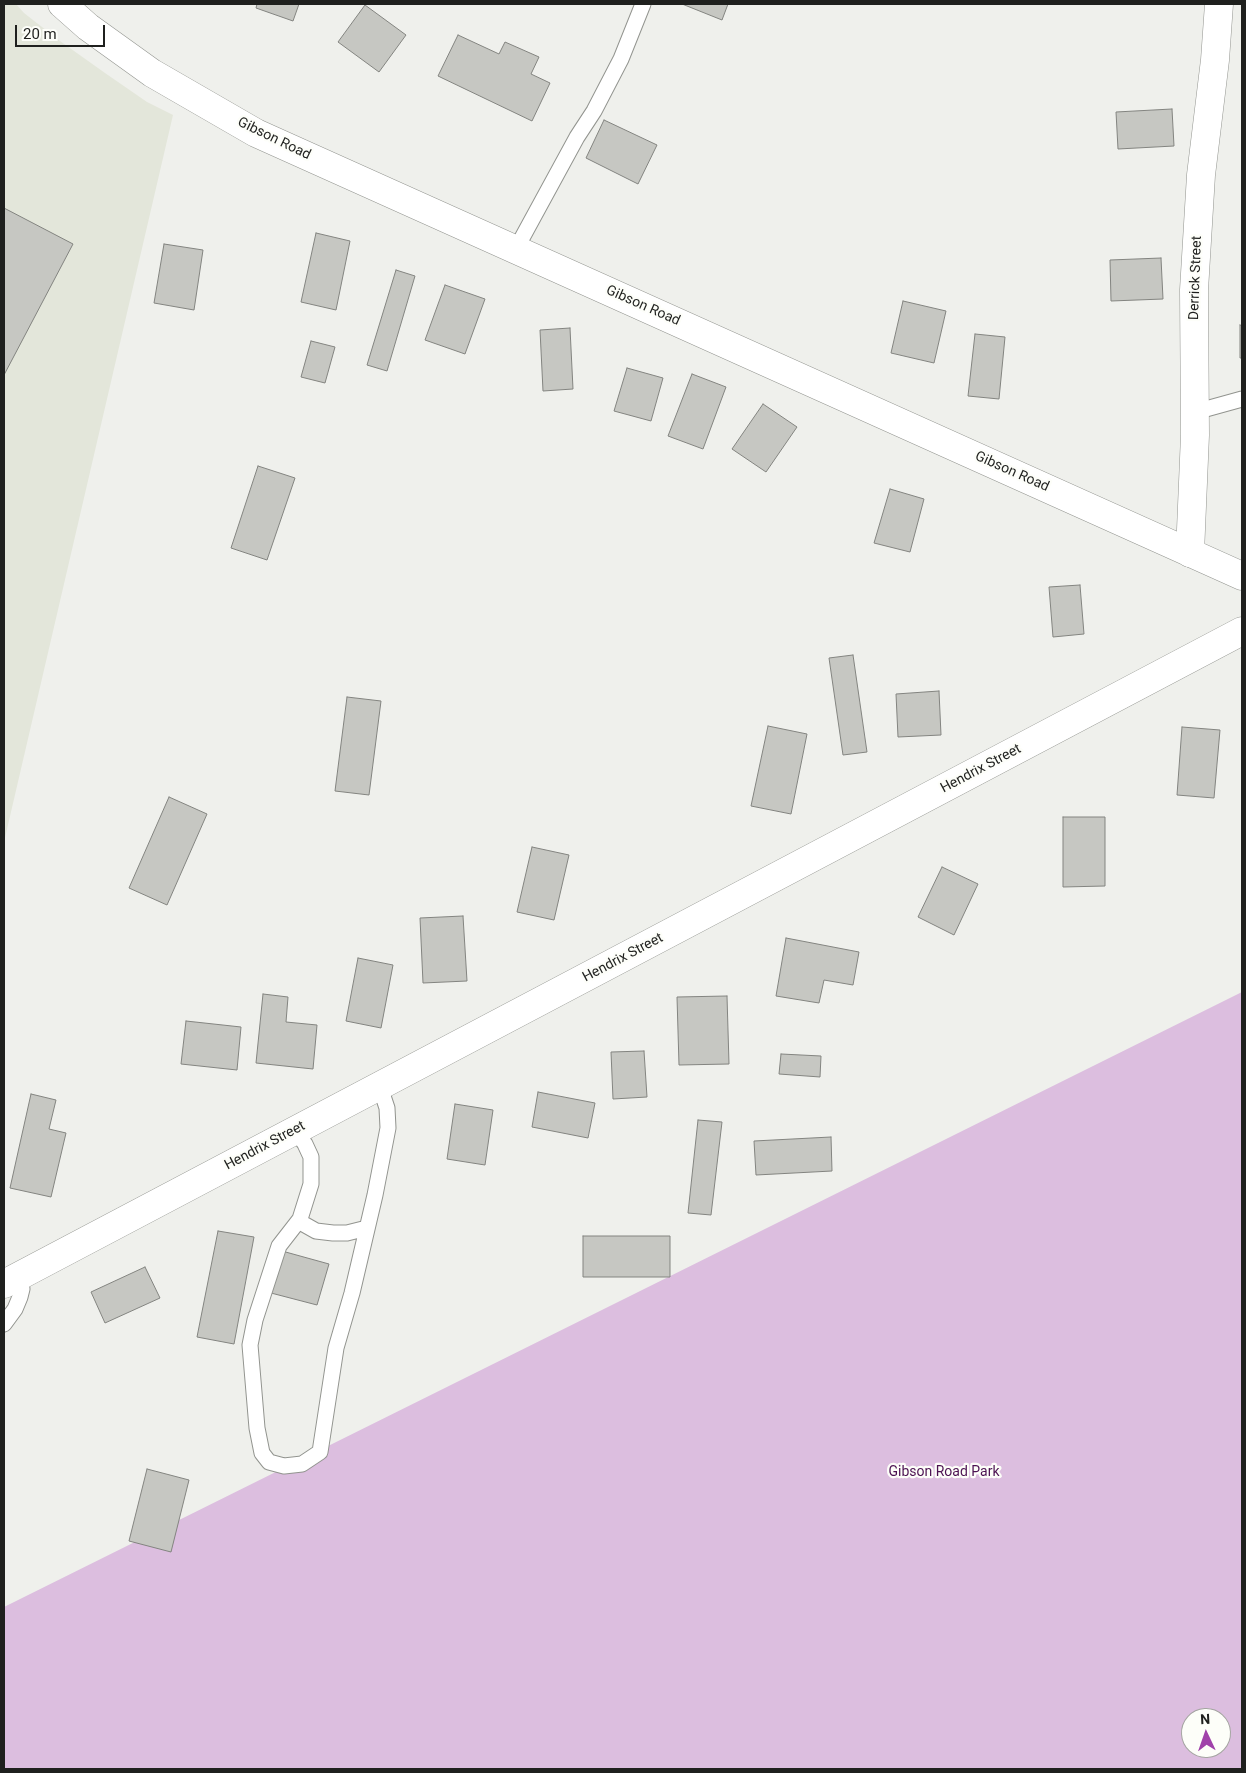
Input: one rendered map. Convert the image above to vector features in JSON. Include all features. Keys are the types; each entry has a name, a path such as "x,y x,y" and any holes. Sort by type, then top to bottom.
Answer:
{"street":[{"name":"Gibson Road","path":"62,4 88,27 152,73 256,133 808,379 1242,576"},
{"name":"Derrick Street","path":"1190,553 1195,412 1194,290 1201,175 1215,60 1219,4"},
{"name":"Hendrix Street","path":"12,1280 1242,631"}],"lane":[{"path":"516,250 621,59 643,4"},
{"path":"1195,412 1242,399"},
{"path":"295,1130 311,1156 311,1184 300,1219 279,1246 255,1320 250,1345 257,1428 262,1453 269,1462 284,1466 302,1464 320,1452 336,1348 352,1293 388,1128 386,1108 380,1087"},
{"path":"300,1219 300,1222 316,1231 347,1234 367,1228"},
{"path":"4,1324 15,1309 22,1289 12,1280"}],"shaded area":[{"path":"4,4 16,4 24,13 60,41 105,73 147,102 173,115 4,842"}],"green space":[{"name":"Gibson Road Park","path":"1242,992 1242,1769 4,1769 4,1607"}],"building":[{"path":"257,4 299,4 293,21 256,8"},
{"path":"682,4 728,4 722,20"},
{"path":"365,5 406,35 379,72 338,42"},
{"path":"458,35 499,54 505,42 539,57 531,74 550,83 532,121 438,76"},
{"path":"1172,109 1174,146 1118,149 1116,112"},
{"path":"604,120 657,145 638,184 586,158"},
{"path":"4,208 73,244 4,375"},
{"path":"316,233 350,241 336,310 301,302"},
{"path":"164,244 203,250 194,310 154,303"},
{"path":"1161,258 1163,299 1111,301 1110,260"},
{"path":"396,270 415,276 387,371 367,365"},
{"path":"445,285 485,299 465,354 425,340"},
{"path":"903,301 946,311 934,363 891,353"},
{"path":"1240,325 1242,326 1242,358 1240,358"},
{"path":"570,328 573,389 543,391 540,330"},
{"path":"975,334 1005,337 999,399 968,396"},
{"path":"311,341 335,347 325,383 301,377"},
{"path":"627,368 663,378 651,421 614,411"},
{"path":"692,374 726,387 703,449 668,436"},
{"path":"763,404 797,427 766,472 732,449"},
{"path":"258,466 295,478 267,560 231,548"},
{"path":"890,489 924,499 910,552 874,543"},
{"path":"1080,585 1084,634 1053,637 1049,587"},
{"path":"853,655 867,752 843,755 829,658"},
{"path":"939,691 941,735 898,737 896,694"},
{"path":"347,697 381,701 369,795 335,791"},
{"path":"768,726 807,734 791,814 751,806"},
{"path":"1182,727 1220,730 1214,798 1177,795"},
{"path":"169,797 207,814 167,905 129,888"},
{"path":"1063,817 1105,817 1105,886 1063,887"},
{"path":"532,847 569,855 554,920 517,912"},
{"path":"942,867 978,884 954,935 918,917"},
{"path":"463,916 467,981 423,983 420,918"},
{"path":"786,938 859,952 853,985 824,980 819,1003 776,996"},
{"path":"358,958 393,965 381,1028 346,1021"},
{"path":"263,994 288,997 286,1022 317,1025 313,1069 256,1063"},
{"path":"727,996 729,1064 679,1065 677,997"},
{"path":"186,1021 241,1027 237,1070 181,1064"},
{"path":"644,1051 647,1097 613,1099 611,1052"},
{"path":"781,1054 821,1056 820,1077 779,1074"},
{"path":"538,1092 595,1103 588,1138 532,1127"},
{"path":"31,1094 56,1100 49,1129 66,1133 51,1197 10,1188"},
{"path":"455,1104 493,1110 485,1165 447,1159"},
{"path":"698,1120 722,1122 711,1215 688,1213"},
{"path":"831,1137 832,1171 756,1175 754,1141"},
{"path":"218,1231 254,1237 234,1344 197,1337"},
{"path":"583,1236 670,1236 670,1277 583,1277"},
{"path":"282,1251 329,1264 317,1305 271,1293"},
{"path":"145,1267 160,1298 105,1323 91,1292"},
{"path":"147,1469 189,1480 171,1552 129,1541"}]}
